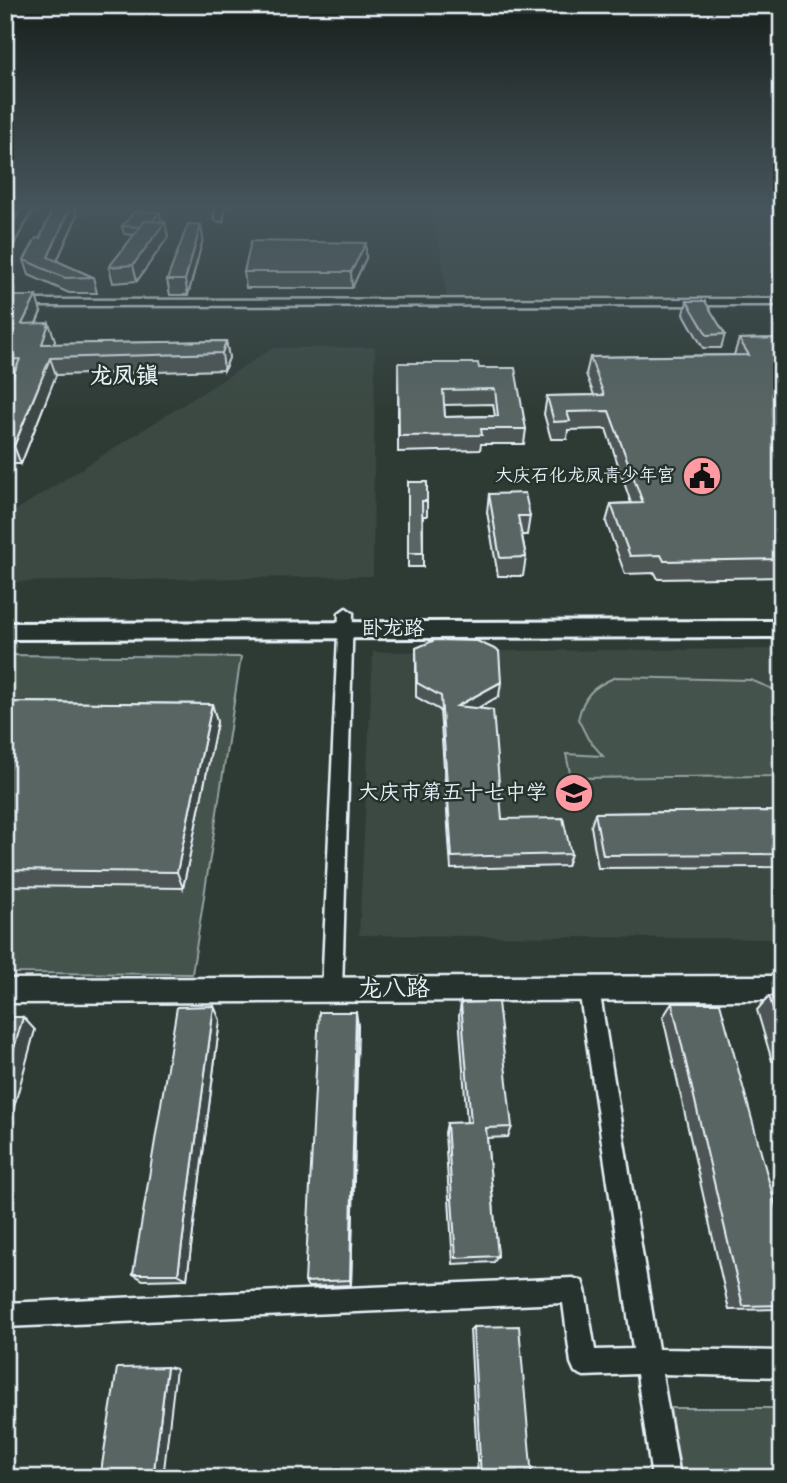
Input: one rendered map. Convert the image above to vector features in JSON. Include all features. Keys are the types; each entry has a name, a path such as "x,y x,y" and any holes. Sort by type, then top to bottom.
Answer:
{"main road":[{"name":"卧龙路","path":"5,631 782,612"},
{"name":"卧龙路","path":"5,614 782,629"}],"street":[{"path":"5,303 782,302"},
{"path":"332,990 345,621"},
{"name":"龙八路","path":"5,991 782,988"},
{"path":"589,989 666,1478"},
{"path":"5,1315 573,1290 584,1363 648,1361 782,1364"}],"shaded area":[{"path":"443,275 782,275 782,295 446,296"},
{"path":"375,347 373,576 5,582 5,517 273,348"},
{"name":"大庆市第五十七中学","path":"782,649 782,939 359,935 373,652"},
{"path":"5,655 241,657 192,974 5,973"},
{"path":"616,677 751,680 782,693 782,776 571,778 566,754 603,756 588,739 578,719 590,693"},
{"path":"670,1408 782,1408 782,1478 682,1478"}],"building":[{"path":"59,275 93,277 65,278"},
{"path":"169,275 186,275 185,280 167,280"},
{"path":"8,296 36,296 22,324 49,323 42,344 226,341 222,353 50,358 14,446 5,446 5,395 20,359 5,360 5,301"},
{"path":"687,301 705,301 725,334 707,335"},
{"name":"大庆石化龙凤青少年宫","path":"782,338 782,559 664,561 661,555 630,556 611,504 643,503 609,411 567,412 570,421 554,422 547,396 604,395 590,357 749,355 739,339"},
{"path":"398,363 478,363 479,368 515,368 526,429 481,429 482,435 399,436","holes":["495,389 498,416 445,417 443,390"]},
{"path":"408,482 427,482 427,501 422,501 423,553 408,553"},
{"path":"525,493 530,516 518,516 526,557 500,558 489,494"},
{"path":"435,640 477,641 499,651 501,682 457,706 493,710 502,819 563,818 571,854 452,857 441,696 417,683 416,648"},
{"path":"5,702 212,704 177,872 5,870"},
{"path":"782,811 782,854 603,855 595,813"},
{"path":"769,996 782,996 782,1036"},
{"path":"498,1002 512,1127 486,1128 498,1256 456,1258 447,1123 471,1122 461,1003"},
{"path":"672,1003 720,1003 782,1229 782,1305 743,1306"},
{"path":"214,1006 178,1274 133,1274 177,1007"},
{"path":"319,1012 356,1012 350,1280 305,1282"},
{"path":"5,1017 23,1017 5,1079"},
{"path":"519,1326 532,1478 481,1478 473,1327"},
{"path":"167,1367 153,1478 100,1478 117,1368"}],"place":[{"name":"大庆石化龙凤青少年宫","path":"702,476"},
{"name":"大庆市第五十七中学","path":"574,793"}],"district":[{"name":"龙凤镇","path":"124,377"}]}
